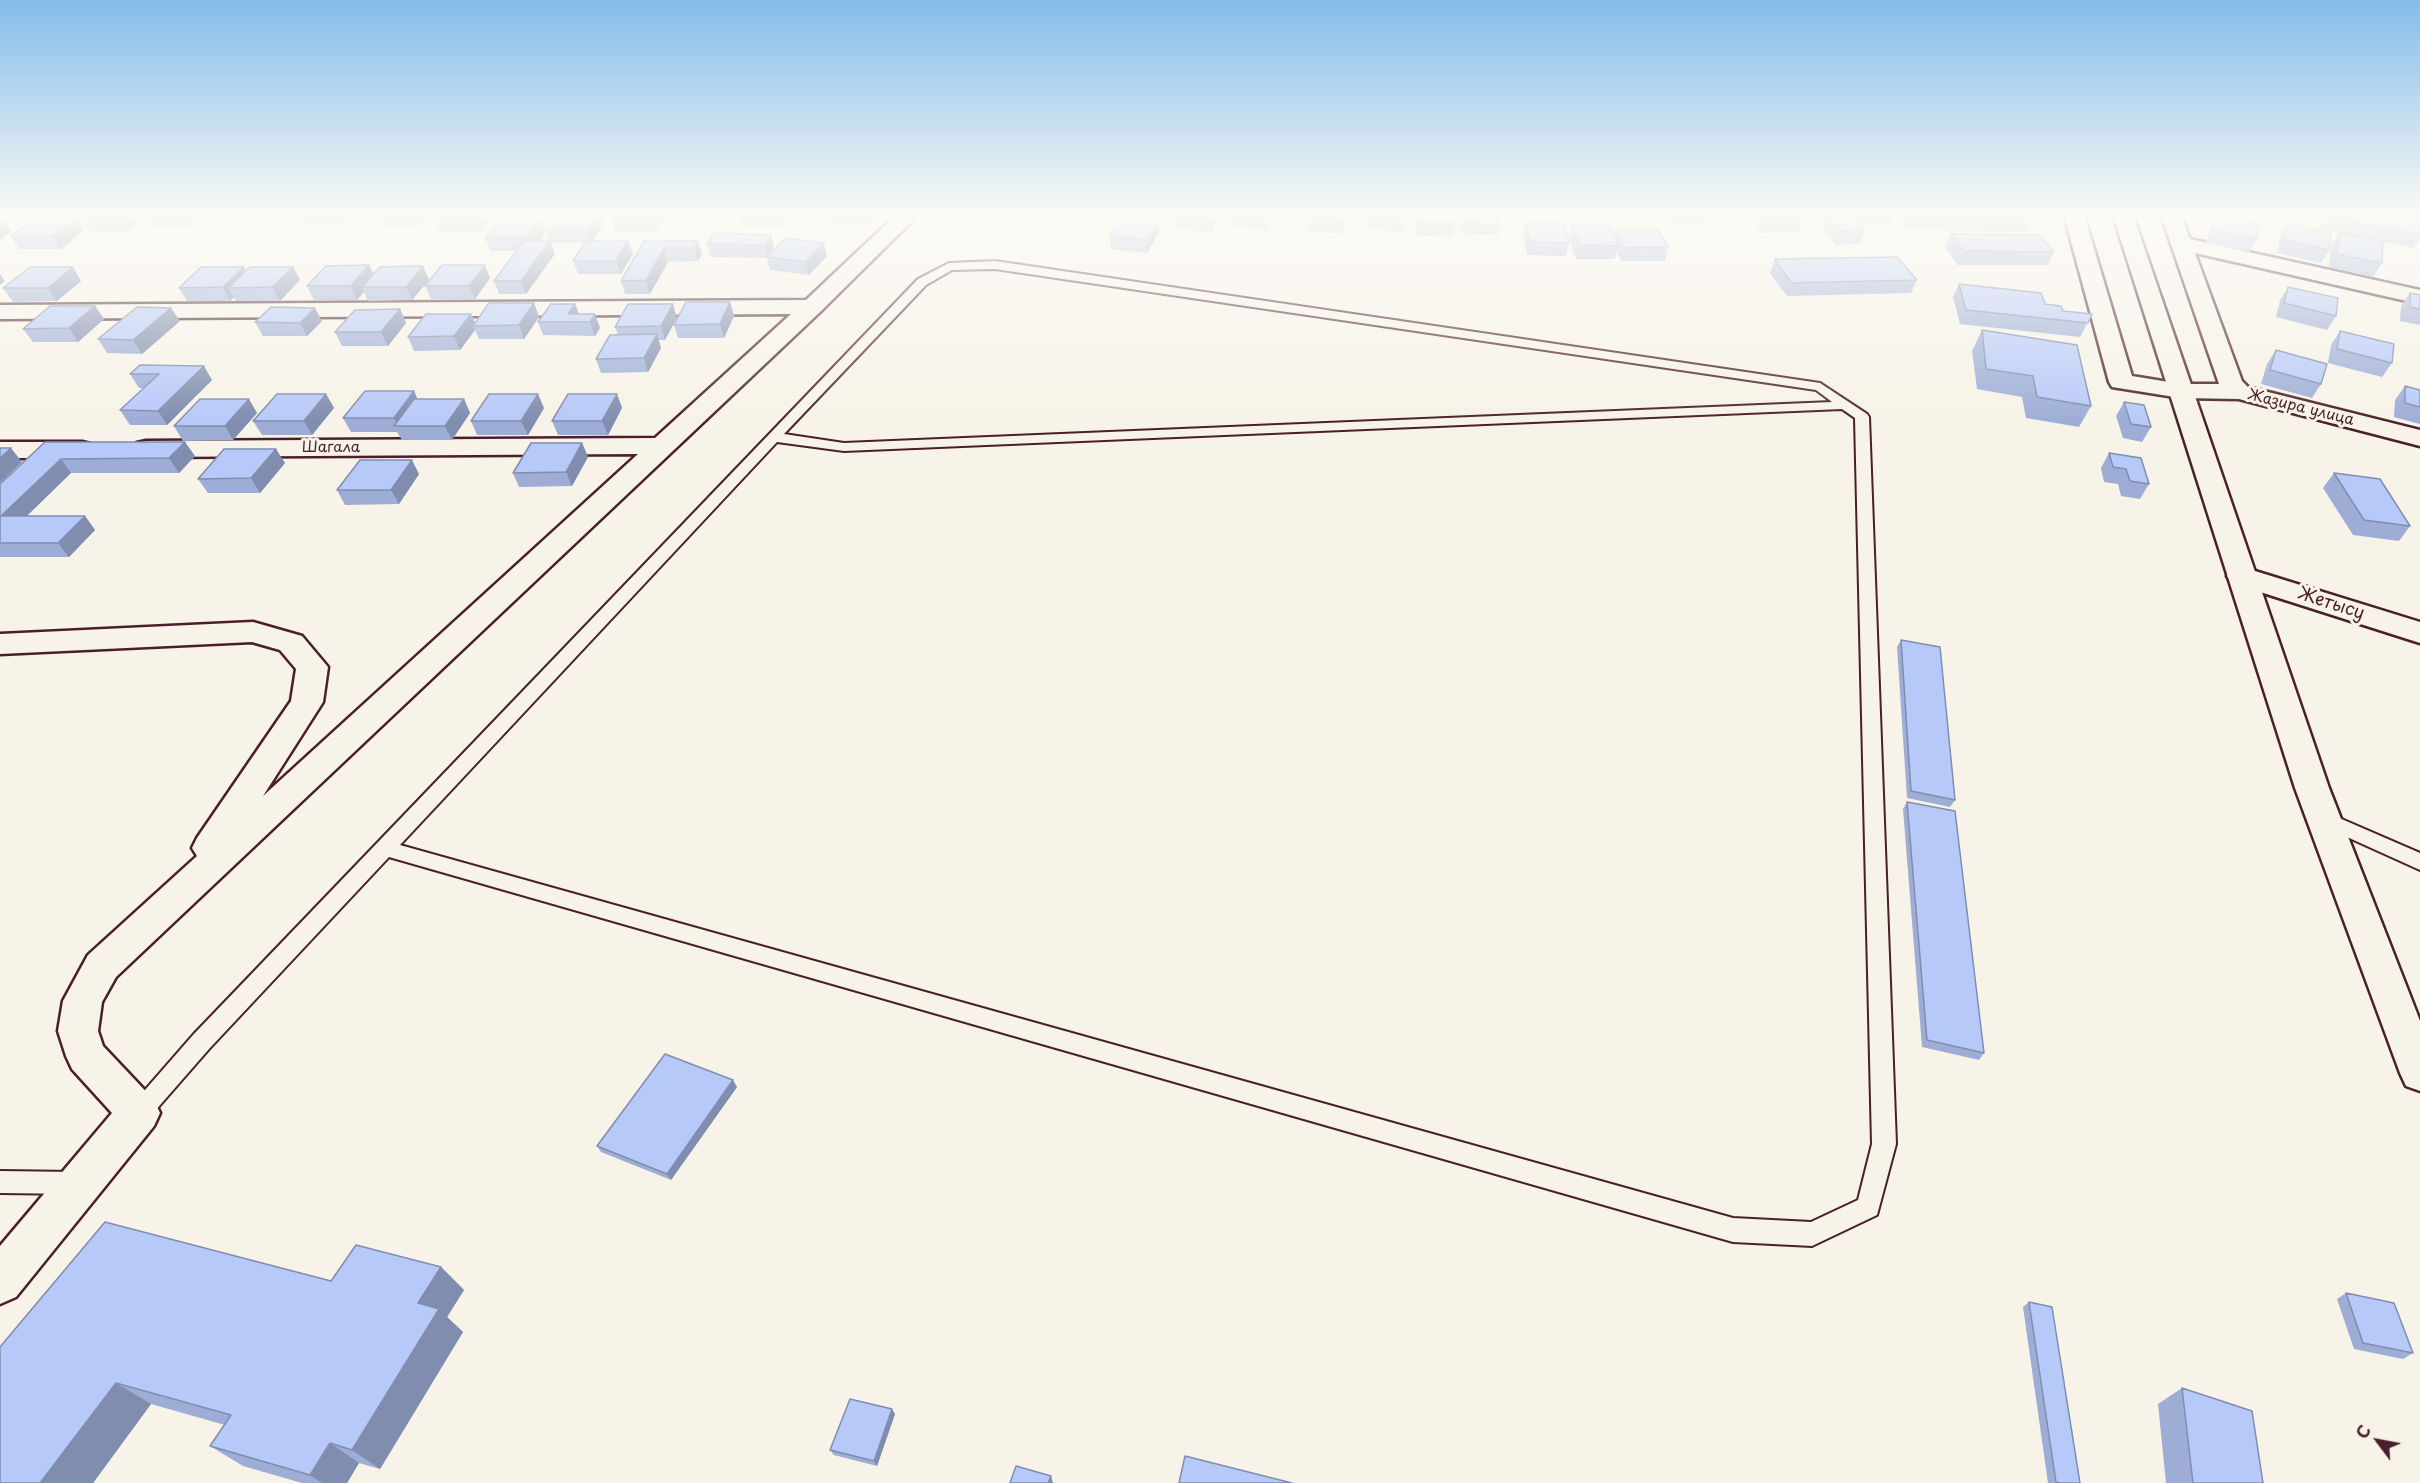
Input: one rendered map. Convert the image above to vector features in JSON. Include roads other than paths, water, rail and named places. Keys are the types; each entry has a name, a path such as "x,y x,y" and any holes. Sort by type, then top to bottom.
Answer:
{"street":[{"path":"0,1281 140,1113 86,1056 78,1031 83,1001 102,966 836,284"},
{"name":"Жазира улица","path":"2093,284 2121,382 2181,391 2239,392 2420,438"},
{"path":"2145,284 2323,818 2417,1054"},
{"path":"2196,284 2231,384 2239,392"},
{"path":"2363,284 2420,297"},
{"path":"0,312 812,307"},
{"name":"Шагала","path":"0,450 662,446"},
{"name":"Жетысу","path":"2242,576 2420,633"},
{"path":"0,644 253,632 291,643 312,667 306,702 182,891"}],"lane":[{"path":"140,1113 201,1042 920,284"},
{"path":"385,848 1733,1230 1812,1234 1868,1207 1884,1144 1862,417 1820,387 1125,284"},
{"path":"774,437 844,447 1846,405"},
{"path":"2323,818 2420,862"},
{"path":"0,1182 82,1183"}]}
